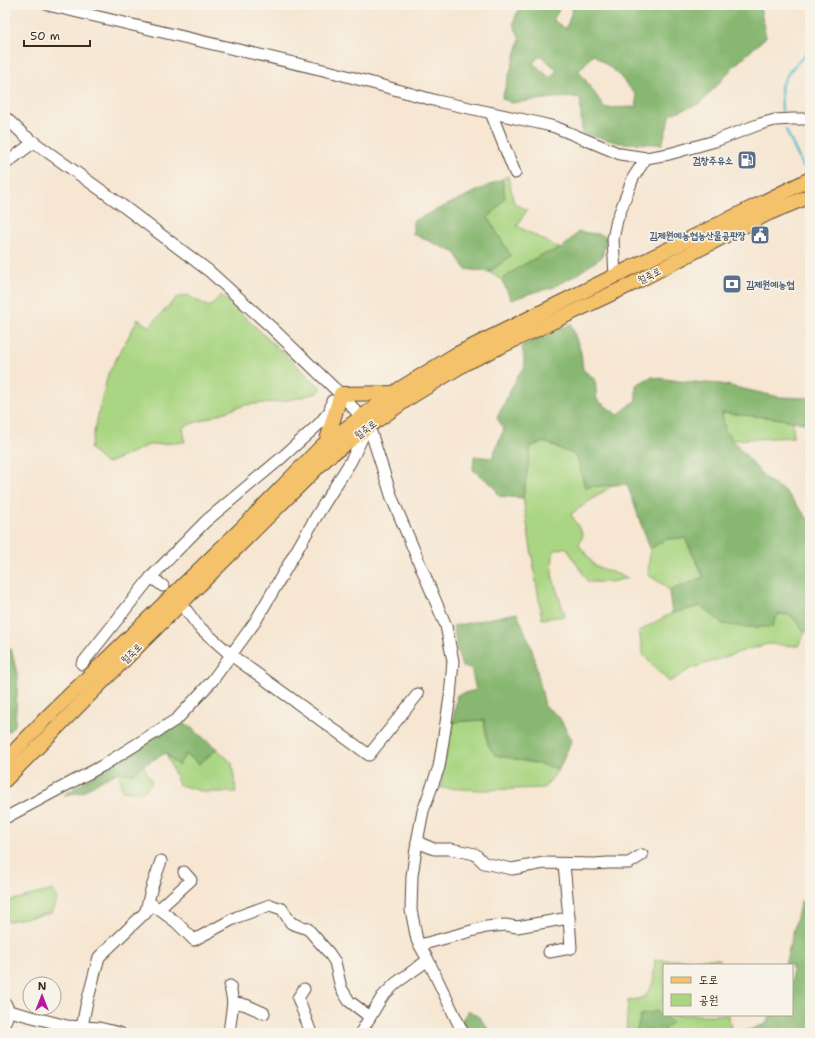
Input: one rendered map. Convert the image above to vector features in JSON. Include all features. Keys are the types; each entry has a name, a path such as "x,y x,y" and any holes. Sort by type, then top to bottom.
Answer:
{"main road":[{"name":"월죽로","path":"5,780 328,457 395,393 455,354 810,179"},
{"name":"월죽로","path":"5,761 47,717 241,529 326,443 412,396 466,363 634,283 769,213 810,196"},
{"path":"326,443 338,391 395,393"}],"street":[{"path":"48,5 336,73 437,101 534,122 555,128 620,154 646,158 669,154 715,141 775,120 810,119"},
{"path":"491,112 515,173"},
{"path":"5,117 24,135 119,203 209,271 271,327 338,391 365,422 392,498 446,626 453,662 450,697 439,767 423,811 416,842 412,876 411,910 417,940 463,1033"},
{"path":"5,164 34,142"},
{"path":"615,276 613,239 617,220 633,178 646,158"},
{"path":"82,664 151,577 206,522 319,424 330,411 338,391"},
{"path":"5,818 102,766 177,719 212,681 255,622 316,517 351,461 365,422"},
{"path":"151,577 164,586"},
{"path":"187,610 198,626 231,655 369,755 418,694"},
{"path":"416,842 434,849 451,849 475,854 484,864 512,869 544,864 629,863 642,855"},
{"path":"145,914 161,861"},
{"path":"550,952 571,948 564,864"},
{"path":"159,910 191,880 184,872"},
{"path":"82,1027 99,957 153,905 176,922 194,940 237,917 270,905 282,909 292,923 308,929 329,953 335,962 341,988 349,1001 370,1016"},
{"path":"420,945 486,927 505,925 516,927 569,918"},
{"path":"360,1033 382,997 396,983 428,960"},
{"path":"229,1033 233,1002 230,986"},
{"path":"304,989 298,998 311,1033"},
{"path":"233,1002 246,1005 264,1013"},
{"path":"5,1022 7,1007 67,1026 99,1028 120,1033"}],"green space":[{"path":"521,5 556,5 559,10 553,20 566,29 574,5 761,5 760,7 766,37 733,67 701,103 671,114 662,144 620,143 582,133 580,97 554,98 511,103 502,98 520,39 513,23","holes":["593,54 618,74 636,95 637,107 605,108 579,71","540,55 557,70 550,78 533,63"]},
{"path":"508,176 514,203 527,210 517,226 561,249 541,255 518,268 502,280 489,272 511,256 488,218 505,197 502,179"},
{"path":"502,179 505,197 488,218 511,256 489,272 465,269 456,253 413,234 413,221"},
{"path":"578,232 599,234 607,237 602,257 576,275 552,288 534,292 511,300 502,280 518,268 541,255 561,249"},
{"path":"187,295 209,307 221,295 322,389 318,393 284,401 245,405 183,427 185,442 149,445 106,464 90,449 108,374 138,319 149,327 176,298"},
{"path":"571,324 581,353 583,370 595,379 597,400 618,415 636,400 636,385 651,377 721,384 779,397 810,398 810,424 775,418 722,413 725,431 766,479 786,492 810,521 810,629 805,632 791,615 778,614 772,627 744,627 723,624 701,606 672,613 669,591 704,577 685,538 666,539 650,549 627,484 585,487 577,456 545,442 531,446 523,498 499,496 494,486 473,470 474,456 492,458 504,429 497,418 518,375 525,367 522,346"},
{"path":"722,413 793,421 793,437 733,440 725,431"},
{"path":"545,442 577,456 585,487 613,485 571,514 583,535 579,545 595,566 628,578 610,582 588,582 566,547 553,551 552,575 565,616 542,619 523,498 531,446"},
{"path":"685,538 704,578 669,591 664,585 648,575 650,549 666,539"},
{"path":"701,606 723,624 778,614 791,615 805,632 798,646 768,644 746,650 690,669 669,682 643,655 639,631 672,613"},
{"path":"517,613 532,649 545,706 559,717 572,740 559,769 495,755 488,745 484,720 453,722 457,695 476,690 471,668 462,667 453,626"},
{"path":"5,645 11,649 18,677 15,725 5,735"},
{"path":"484,720 488,745 543,765 559,769 544,788 483,790 441,788 442,773 453,722"},
{"path":"180,721 184,722 217,749 199,764 186,754 178,766 166,753 143,765 133,774 119,772 96,783 83,792 64,795 130,752"},
{"path":"217,749 232,763 236,792 205,792 179,785 166,753 178,766 186,754 199,764"},
{"path":"143,765 152,782 149,786 143,791 139,792 122,791 119,772 133,774"},
{"path":"53,890 57,900 51,913 5,922 5,902"},
{"path":"801,901 810,903 810,1033 739,1033 766,1024 770,1016 793,1016 793,964 785,964"},
{"path":"719,959 721,964 663,964 663,1016 729,1016 731,1033 661,1033 672,1022 641,1015 636,1033 626,1033 628,1001 645,997 653,983 655,960"},
{"path":"468,1010 480,1018 491,1033 455,1033"},
{"path":"656,1011 672,1022 661,1033 636,1033 641,1015"}],"waterway":[{"path":"782,111 781,86 789,72 810,49"},
{"path":"786,130 803,167"}],"place":[{"name":"검창주유소","path":"747,160"},
{"name":"김제원예농협농산물공판장","path":"760,235"},
{"name":"김제원예농협","path":"732,284"}]}
